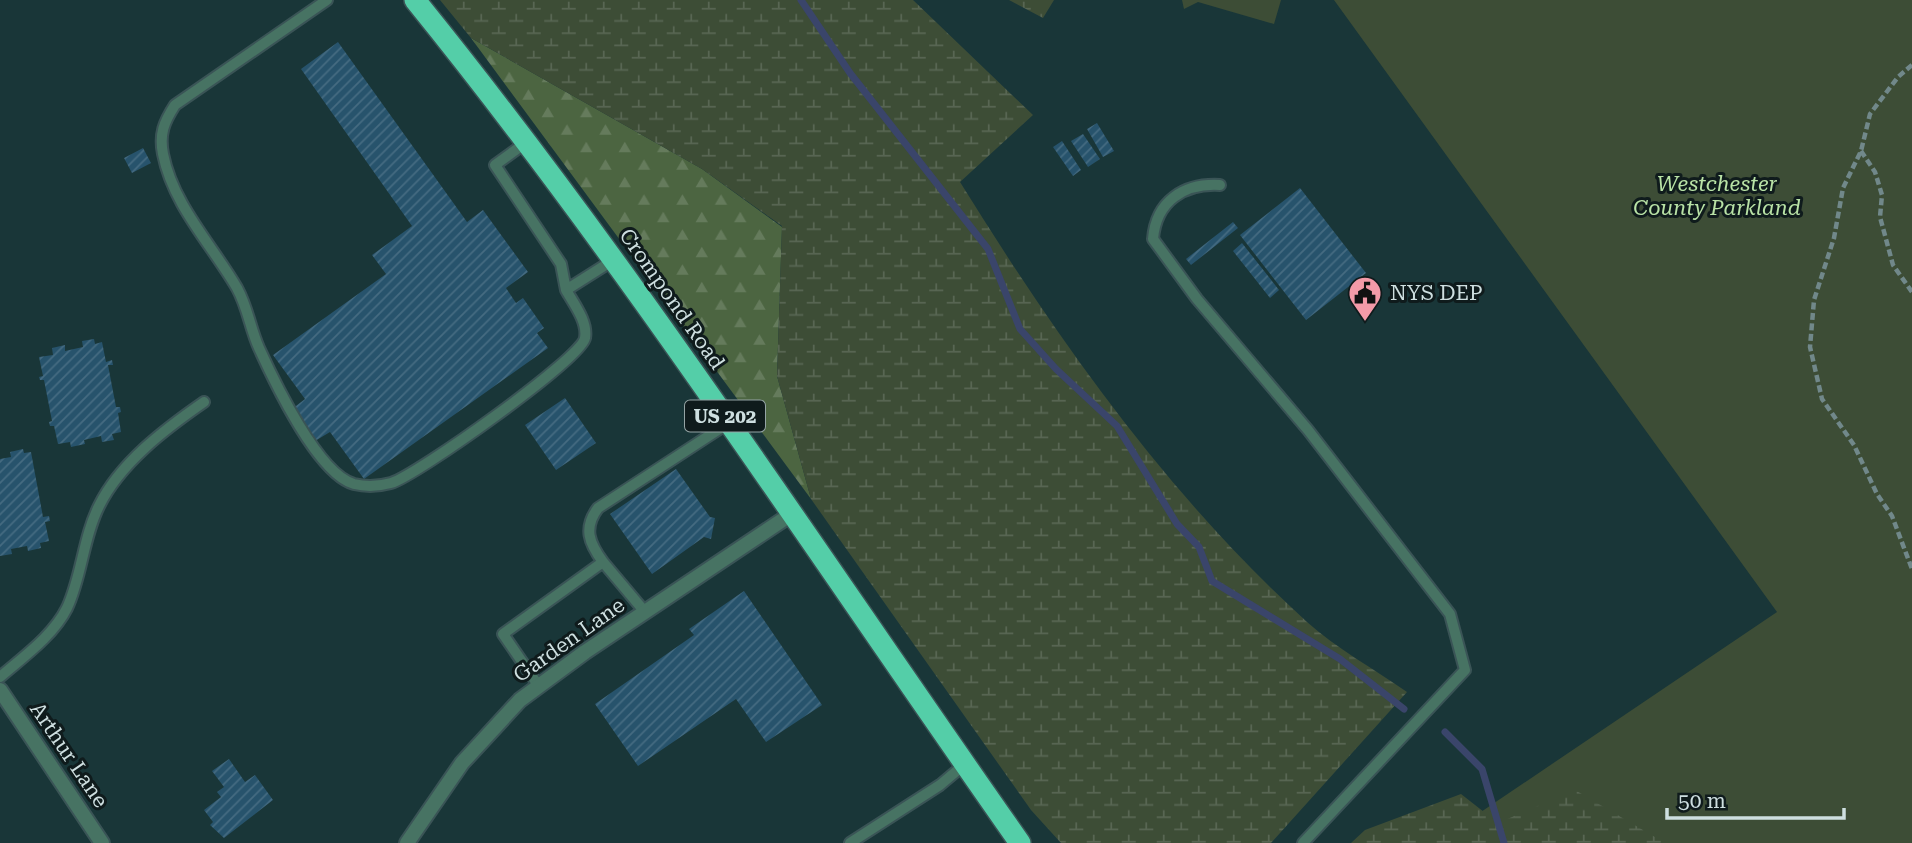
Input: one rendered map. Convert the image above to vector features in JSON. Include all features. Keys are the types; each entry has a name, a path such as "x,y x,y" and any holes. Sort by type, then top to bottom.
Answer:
{"highway":[{"name":"Crompond Road","path":"415,0 528,141 615,259 1020,843"}],"street":[{"name":"Garden Lane","path":"407,843 480,741 538,685 793,513"},
{"name":"Arthur Lane","path":"0,690 102,843"}],"lane":[{"path":"327,0 175,105 161,127 163,153 172,183 248,310 258,345 286,407 332,470 352,484 368,486 393,483 496,415 575,355 585,340 585,325 566,290 561,264 495,165 528,141"},
{"path":"1220,185 1191,187 1174,195 1162,207 1154,222 1153,239 1198,299 1308,430 1450,614 1465,670 1303,843"},
{"path":"566,290 615,259"},
{"path":"0,677 50,632 66,609 99,506 117,481 167,428 204,402"},
{"path":"645,612 603,562 588,535 589,521 598,508 730,422"},
{"path":"538,685 503,634 603,562"},
{"path":"850,843 940,785 965,764"}],"path":[{"path":"1912,65 1898,76 1870,114 1861,151 1843,188 1834,238 1814,300 1810,347 1822,399 1854,445 1877,494 1892,516 1902,549 1912,569"},
{"path":"1861,151 1875,173 1882,195 1880,217 1893,265 1912,292"}],"green space":[{"path":"440,0 913,0 1033,115 960,182 1076,357 1162,469 1256,573 1318,632 1407,692 1271,843 1061,843 1031,810 811,499 777,376 782,226 702,169 471,38"},
{"path":"1009,0 1054,0 1043,18"},
{"path":"1182,0 1281,0 1274,24 1198,2 1184,9"},
{"name":"Westchester County Parkland","path":"1334,0 1912,0 1912,843 1435,843 1777,612"},
{"path":"471,38 702,169 782,227 777,376 811,499"},
{"path":"1575,790 1665,843 1351,843 1365,830 1461,794 1498,823"}],"building":[{"path":"338,42 467,222 483,210 528,272 506,288 516,303 523,298 544,328 537,333 548,348 364,479 330,432 315,441 292,409 305,399 273,355 386,274 372,255 412,226 301,69"},
{"path":"1097,123 1114,151 1103,157 1087,129"},
{"path":"1083,134 1100,159 1088,167 1071,141"},
{"path":"1062,141 1081,170 1073,176 1053,147"},
{"path":"143,148 151,163 132,173 124,158"},
{"path":"1300,188 1366,273 1306,320 1240,235"},
{"path":"1233,222 1238,228 1191,265 1186,259"},
{"path":"1242,243 1279,290 1270,298 1233,251"},
{"path":"94,339 95,344 102,342 106,362 112,360 113,365 108,365 116,407 120,407 121,412 118,413 121,432 112,434 114,440 102,442 101,436 71,447 70,442 58,444 54,426 50,426 49,422 52,421 44,380 39,377 43,376 39,357 53,355 52,348 65,345 65,351 83,347 82,341"},
{"path":"565,398 596,443 556,470 525,425"},
{"path":"23,449 24,453 31,452 43,517 49,516 50,521 45,522 49,541 40,543 41,548 28,551 27,546 11,549 12,554 0,556 0,459 11,457 10,452"},
{"path":"676,469 710,517 715,518 711,539 704,537 652,574 610,514"},
{"path":"744,591 822,705 766,742 736,699 638,766 595,704 694,635 689,629"},
{"path":"229,759 245,782 255,775 273,800 224,838 210,825 213,822 204,810 221,797 217,792 224,787 212,771"}],"waterway":[{"path":"801,0 850,73 988,249 1020,329 1056,369 1117,426 1177,524 1199,547 1212,581 1340,659 1404,709"},
{"path":"1445,732 1482,769 1504,843"}],"place":[{"name":"NYS DEP","path":"1365,323"}]}
